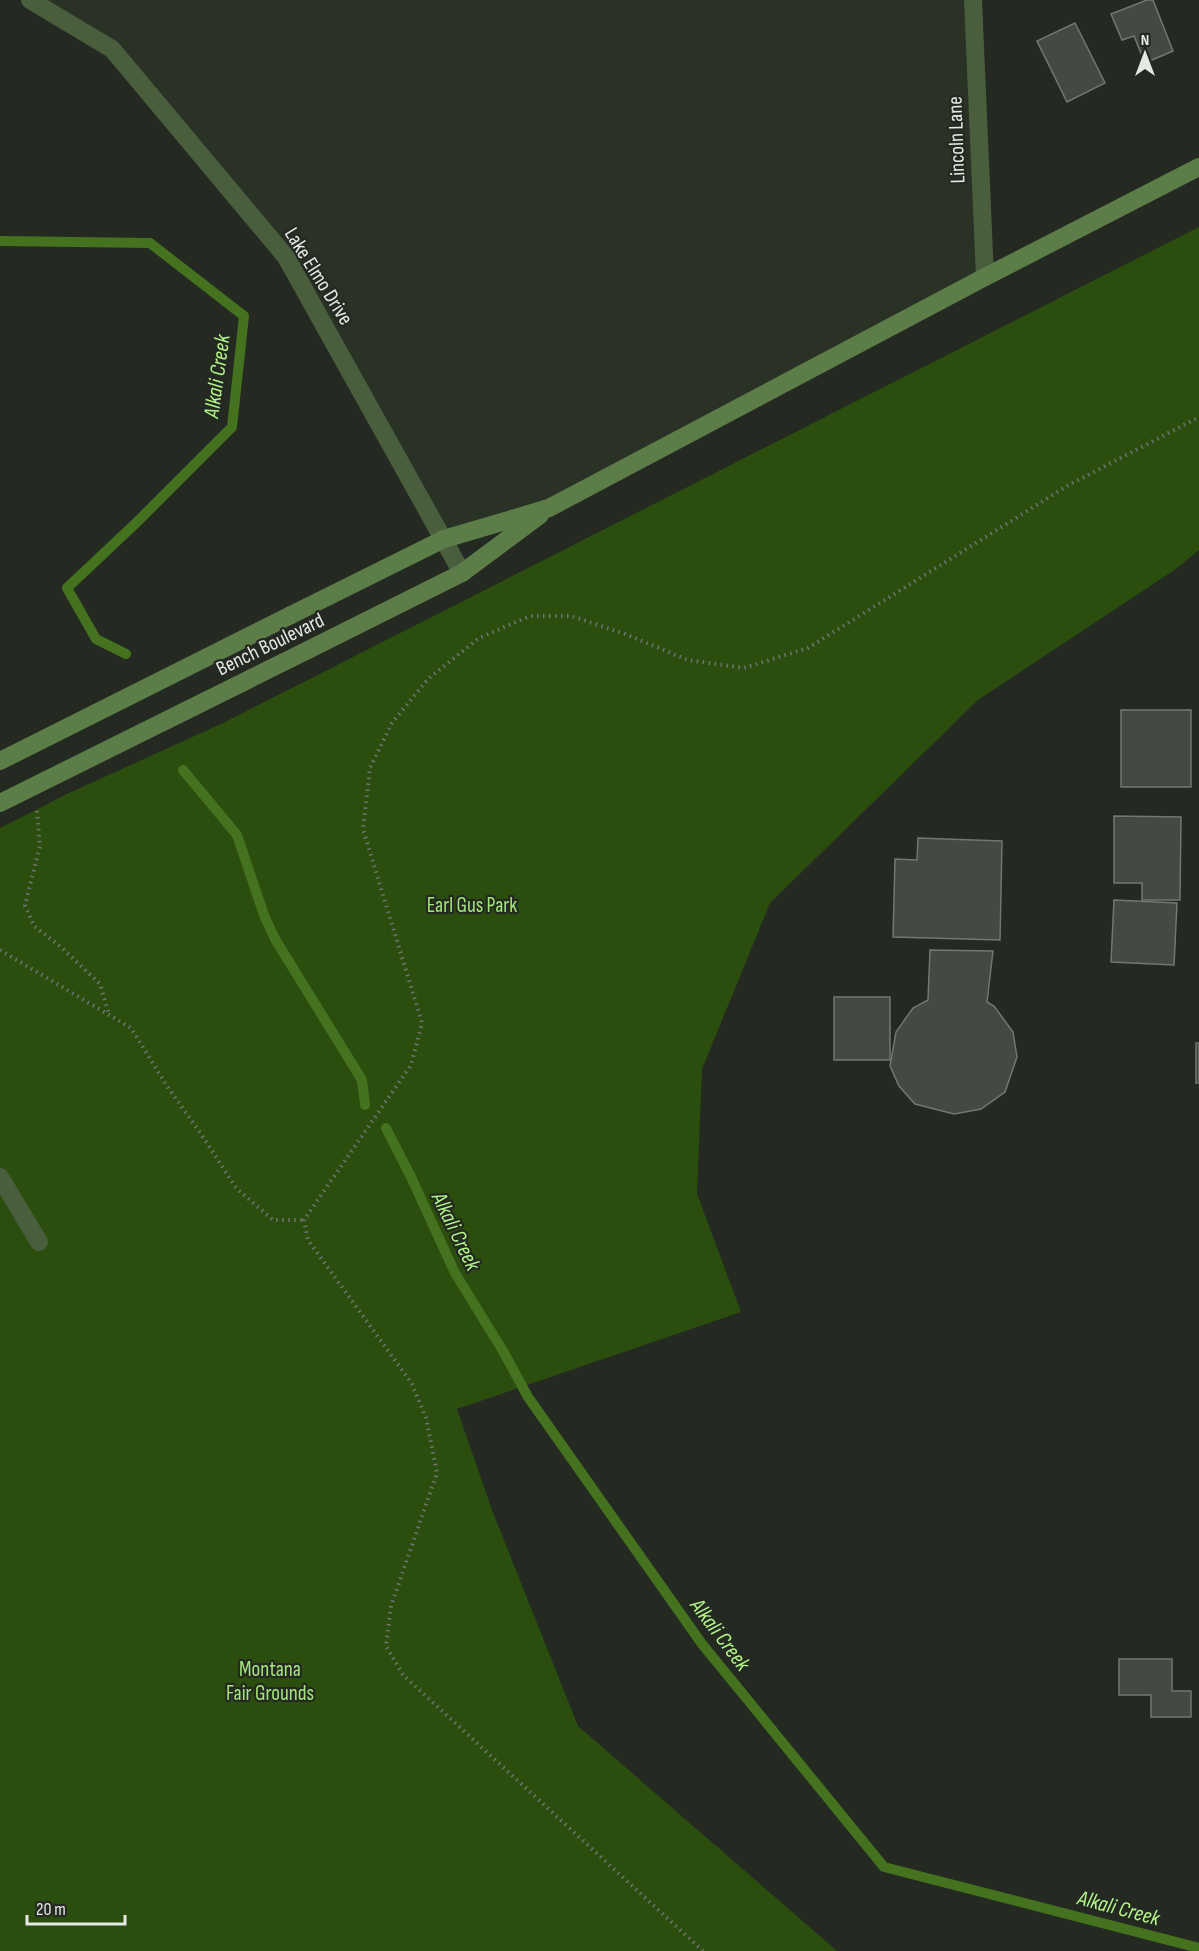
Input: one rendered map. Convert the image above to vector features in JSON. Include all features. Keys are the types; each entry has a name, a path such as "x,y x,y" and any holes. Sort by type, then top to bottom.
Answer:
{"main road":[{"path":"0,761 444,539 549,508 985,277 1199,167"},
{"name":"Bench Boulevard","path":"0,803 462,573 549,508"}],"street":[{"name":"Lake Elmo Drive","path":"30,0 112,48 286,257 462,573"},
{"name":"Lincoln Lane","path":"973,0 985,277"},
{"path":"0,1177 39,1242"}],"path":[{"path":"703,1951 403,1675 386,1646 391,1606 437,1473 426,1418 412,1384 308,1240 304,1220 411,1065 422,1023 363,829 370,768 392,723 428,679 479,638 530,616 571,616 626,634 688,660 744,668 808,648 1067,486 1199,417"},
{"path":"33,802 37,812 40,846 25,905 34,926 61,947 100,984 109,1015"},
{"path":"0,950 131,1028 236,1188 273,1220 304,1220"}],"shaded area":[{"path":"30,0 973,0 985,277 549,508 444,539 286,257 112,49"}],"green space":[{"path":"1199,227 1199,550 1176,569 978,700 770,903 702,1069 697,1194 741,1312 457,1409 492,1510 578,1726 837,1951 0,1951 0,828 69,793 223,723"}],"building":[{"path":"1147,0 1153,0 1173,51 1145,63 1134,36 1122,40 1111,14"},
{"path":"1075,23 1105,83 1067,102 1037,41"},
{"path":"1121,710 1191,710 1191,787 1121,787"},
{"path":"1114,816 1181,817 1180,900 1142,900 1142,883 1114,883"},
{"path":"918,838 1002,841 1000,940 893,937 895,859 917,860"},
{"path":"1114,900 1177,903 1174,965 1111,962"},
{"path":"930,950 993,951 987,1002 994,1006 1013,1032 1017,1057 1005,1092 981,1109 954,1114 915,1104 899,1086 890,1066 896,1032 913,1008 928,1000"},
{"path":"834,997 890,997 890,1060 834,1060"},
{"path":"1196,1043 1199,1043 1199,1083 1196,1083"},
{"path":"1119,1659 1172,1659 1172,1691 1191,1691 1191,1717 1151,1717 1151,1695 1119,1695"}],"waterway":[{"name":"Alkali Creek","path":"0,241 150,243 244,316 232,427 67,588 96,639 126,654"},
{"name":"Alkali Creek","path":"183,770 237,835 264,915 275,939 362,1080 365,1105"},
{"name":"Alkali Creek","path":"386,1128 455,1273 528,1397 702,1644 884,1867 1199,1948"}],"park label":[{"name":"Earl Gus Park","path":"472,905"},
{"name":"Montana Fair Grounds","path":"270,1681"}]}
